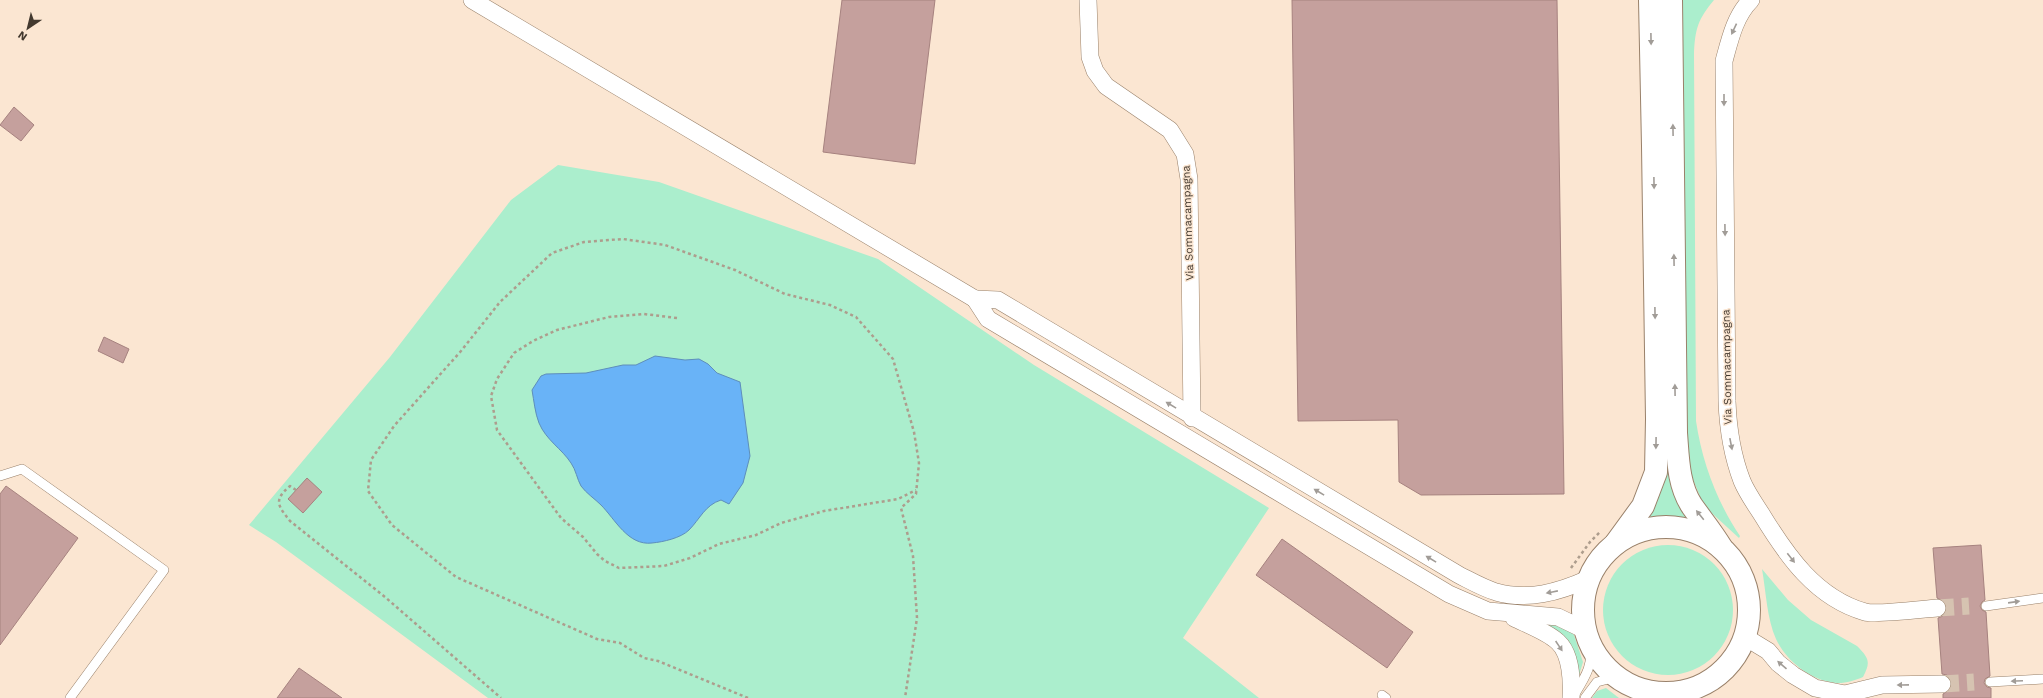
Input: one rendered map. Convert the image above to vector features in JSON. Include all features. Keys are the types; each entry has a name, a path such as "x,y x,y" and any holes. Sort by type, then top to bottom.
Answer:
{"street":[{"path":"472,0 975,299 988,319 1442,590 1488,611 1558,617 1587,636"},
{"name":"Via Sommacampagna","path":"1088,0 1090,57 1095,71 1106,86 1170,130 1185,154 1189,179 1192,418"},
{"path":"1635,698 1600,662 1587,636 1582,613 1583,595 1588,578 1600,559 1610,536 1643,506 1656,472 1657,419 1654,154 1650,0"},
{"path":"1616,677 1639,689 1664,693 1690,690 1713,679 1726,667 1737,653 1744,637 1749,613 1746,589 1737,566 1721,547 1710,527 1692,505 1680,478 1676,433 1671,0"},
{"name":"Via Sommacampagna","path":"1751,0 1743,8 1731,35 1724,61 1727,401 1728,428 1732,451 1742,482 1774,535 1792,560 1809,579 1833,599 1866,612 1937,608"},
{"path":"975,299 998,300 1192,418 1459,575 1496,592 1530,596 1563,590 1588,578"},
{"path":"1610,536 1669,526 1697,533 1721,547"},
{"path":"1502,613 1558,642 1569,662 1572,698"},
{"path":"1744,637 1768,651 1778,663 1793,675 1815,688 1845,694 1882,685 1942,684"},
{"path":"1703,698 1713,679"}],"lane":[{"path":"0,476 22,469 164,570 70,698"},
{"path":"1986,606 2043,598"},
{"path":"1572,698 1585,679 1590,665 1592,653 1587,636"},
{"path":"1585,698 1597,682 1616,677"},
{"path":"1990,682 2043,679"}],"path":[{"path":"748,698 658,661 644,658 620,643 597,639 456,577 392,525 368,491 370,460 394,426 461,351 500,302 552,253 584,242 623,239 665,245 735,270 785,294 830,305 856,317 893,358 914,432 919,463 916,494 902,508 913,556 917,618 905,698"},
{"path":"676,318 644,314 609,317 557,330 533,340 514,353 497,379 491,396 497,430 561,518 584,537 597,554 605,561 619,568 664,566 690,558 719,544 756,535 781,524 824,511 898,499 917,490"},
{"path":"296,490 290,486 283,492 279,499 279,507 290,521 385,597 501,698"},
{"path":"1567,573 1590,542 1610,536"}],"green space":[{"path":"1682,0 1714,0 1704,13 1698,25 1694,54 1696,421 1706,466 1724,509 1740,536 1739,538 1704,506 1687,465"},
{"path":"558,165 659,182 878,259 1034,365 1269,508 1183,638 1259,698 488,698 276,542 249,525 390,357 511,200"},
{"path":"1661,284 1689,518 1688,523 1663,521 1646,525 1643,522"},
{"path":"1674,545 1687,547 1699,552 1714,564 1726,579 1731,591 1733,610 1731,629 1726,641 1714,656 1699,668 1687,673 1662,675 1649,673 1637,668 1622,656 1610,641 1605,629 1603,604 1605,591 1610,579 1622,564 1637,552 1649,547"},
{"path":"1762,569 1788,600 1811,620 1857,646 1861,650 1868,660 1867,668 1863,677 1843,683 1834,683 1821,680 1805,672 1791,661 1780,647 1773,631"},
{"path":"1534,623 1549,623 1569,628 1574,635 1583,662 1576,685 1575,665"},
{"path":"1606,688 1619,698 1592,698 1597,691"}],"water":[{"path":"655,356 685,360 699,359 708,364 717,373 740,382 750,456 743,483 729,504 721,500 715,502 703,513 686,533 661,542 643,543 629,536 601,505 581,486 571,463 542,429 536,415 532,390 541,376 546,374 586,373 623,365 636,365"}],"building":[{"path":"842,0 935,0 915,164 823,152"},
{"path":"1292,0 1557,0 1564,494 1421,495 1399,482 1398,420 1298,421"},
{"path":"14,107 34,125 21,141 0,125"},
{"path":"104,337 129,349 123,363 98,351"},
{"path":"307,478 322,492 303,513 288,499"},
{"path":"6,486 78,538 0,645 0,494"},
{"path":"1282,539 1413,632 1387,668 1256,575"},
{"path":"1981,545 1985,600 1980,606 1982,610 1986,612 1990,676 1985,679 1984,683 1987,687 1991,688 1991,698 1943,698 1943,694 1951,689 1952,683 1947,675 1942,674 1938,618 1943,616 1947,608 1945,602 1937,598 1933,548"},
{"path":"299,668 342,698 277,698"}],"tunnel":[{"path":"1937,608 1969,606"},
{"path":"1942,684 1974,682"}]}
